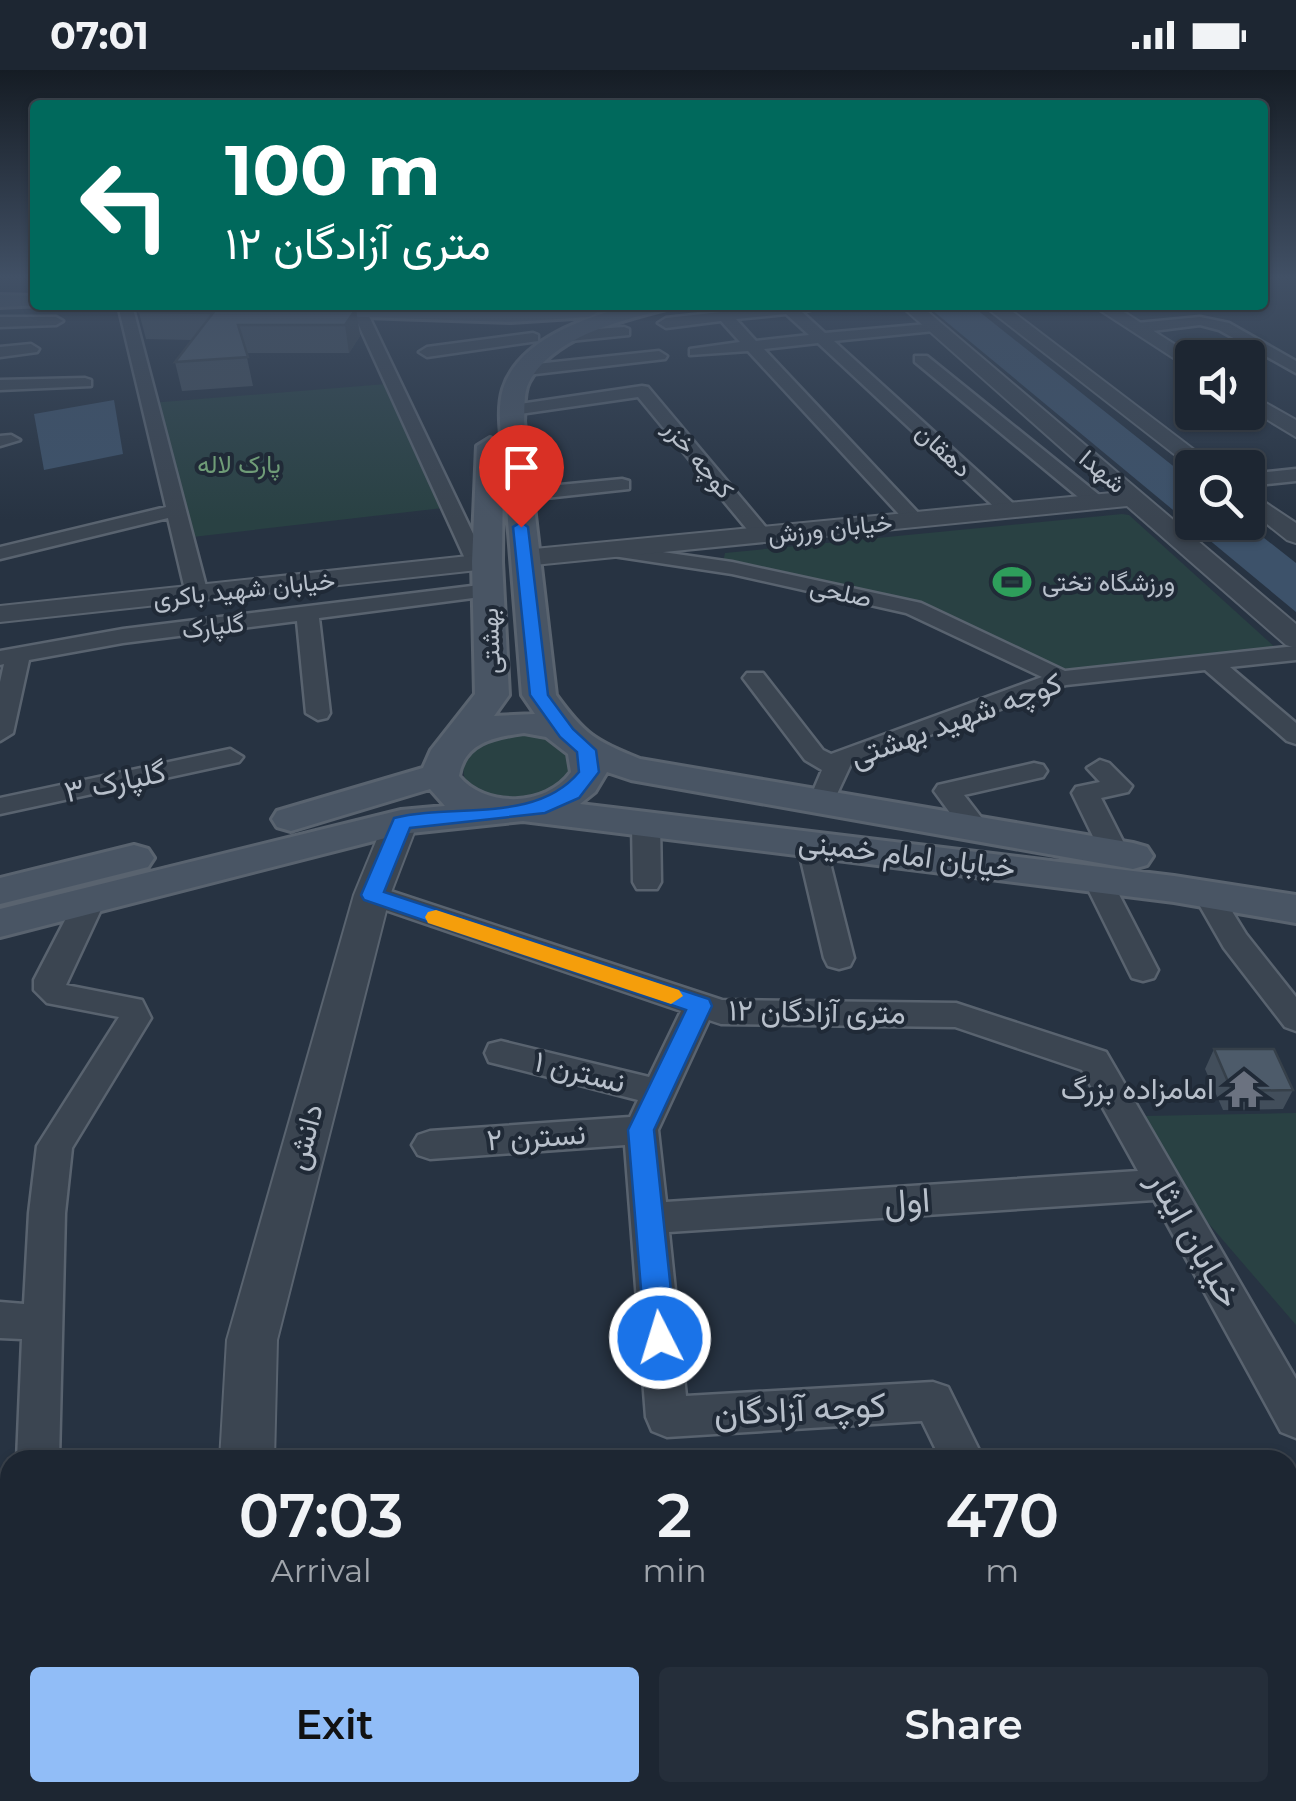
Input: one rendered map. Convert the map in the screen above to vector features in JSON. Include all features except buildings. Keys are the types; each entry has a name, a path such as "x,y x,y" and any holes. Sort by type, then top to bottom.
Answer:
{"main road":[{"name":"بهشتی","path":"459,739 492,695 484,571 496,382 513,359"},
{"path":"527,370 541,359"},
{"name":"بهشتی","path":"527,370 515,386 513,410 539,695 576,741"},
{"path":"484,571 524,558"},
{"path":"492,726 550,726 576,741 589,772 572,794 538,808 506,811 456,798 438,775 439,762 459,739 492,726"},
{"name":"خیابان امام خمینی","path":"576,741 631,769 977,830 1207,894 1296,909"},
{"path":"0,892 356,803 438,775"},
{"name":"خیابان امام خمینی","path":"0,924 402,822 506,811 646,822 810,843 1296,882"}],"street":[{"path":"138,359 197,594"},
{"path":"383,359 484,571"},
{"path":"527,370 633,359"},
{"path":"764,359 915,520"},
{"name":"دهقان","path":"845,359 1010,511"},
{"path":"922,359 1096,502"},
{"name":"شهدا","path":"972,359 1296,638"},
{"path":"1063,359 1182,450"},
{"path":"0,385 85,383"},
{"name":"کوچه خزر","path":"513,410 642,391 762,535"},
{"path":"1265,410 1296,430"},
{"path":"1265,478 1296,474"},
{"path":"518,496 622,485"},
{"name":"خیابان ورزش","path":"524,558 1135,498"},
{"path":"1265,511 1296,535"},
{"path":"0,552 170,512"},
{"name":"صلحی","path":"607,550 732,568 913,608 1062,678"},
{"name":"خیابان شهید باکری","path":"0,614 484,571"},
{"name":"گلپارک","path":"2,721 9,657 123,636 307,614 484,571"},
{"path":"307,614 318,713"},
{"name":"کوچه شهید بهشتی","path":"820,803 840,759 1062,678 1296,652"},
{"path":"1210,662 1296,736"},
{"path":"755,678 814,755 836,767"},
{"name":"گلپارک ۳","path":"0,806 230,758"},
{"path":"1100,768 1119,786 1085,793 1143,970"},
{"path":"977,830 947,790 1034,771"},
{"name":"دانش","path":"247,1450 252,1340 372,895 402,822"},
{"path":"646,822 647,882"},
{"path":"810,843 839,958"},
{"path":"1207,894 1235,941 1296,1019"},
{"name":"۱۲ متری آزادگان","path":"372,895 721,1012 956,1015 1094,1061"},
{"path":"38,1450 46,1213 55,1146 134,1018 130,1008 120,1002 58,997 50,990 50,980 91,899"},
{"path":"641,1130 700,1006"},
{"name":"نسترن ۱","path":"501,1053 659,1092"},
{"name":"خیابان ایثار","path":"1094,1061 1296,1418"},
{"name":"نسترن ۲","path":"430,1145 641,1130"},
{"name":"کوچه آزادگان","path":"641,1130 667,1417 933,1401 958,1450"},
{"name":"اول","path":"650,1218 1164,1184"},
{"path":"0,1320 43,1323"}],"green space":[{"name":"پارک لاله","path":"386,384 443,508 175,539 150,403"},
{"name":"ورزشگاه تختی","path":"1129,515 1278,650 1070,671 920,603 723,562 725,553"},
{"path":"514,734 544,736 563,748 575,766 561,786 539,798 512,801 486,795 465,782 462,761 467,755 485,742"},
{"path":"1296,1113 1296,1325 1191,1203 1143,1116"}],"water":[{"path":"991,359 1039,359 1175,467 1175,512"},
{"path":"114,400 123,454 44,470 34,414"},
{"path":"1265,539 1296,563 1296,612 1209,540"}],"slow traffic":[{"path":"436,917 671,996"}],"place":[{"name":"ورزشگاه تختی","path":"1012,582"},
{"name":"امامزاده بزرگ","path":"1244,1089"}],"route":[{"path":"521,527 539,695 566,733 586,750 589,772 572,794 538,808 402,822 372,895 700,1006 641,1130 660,1338"}]}
